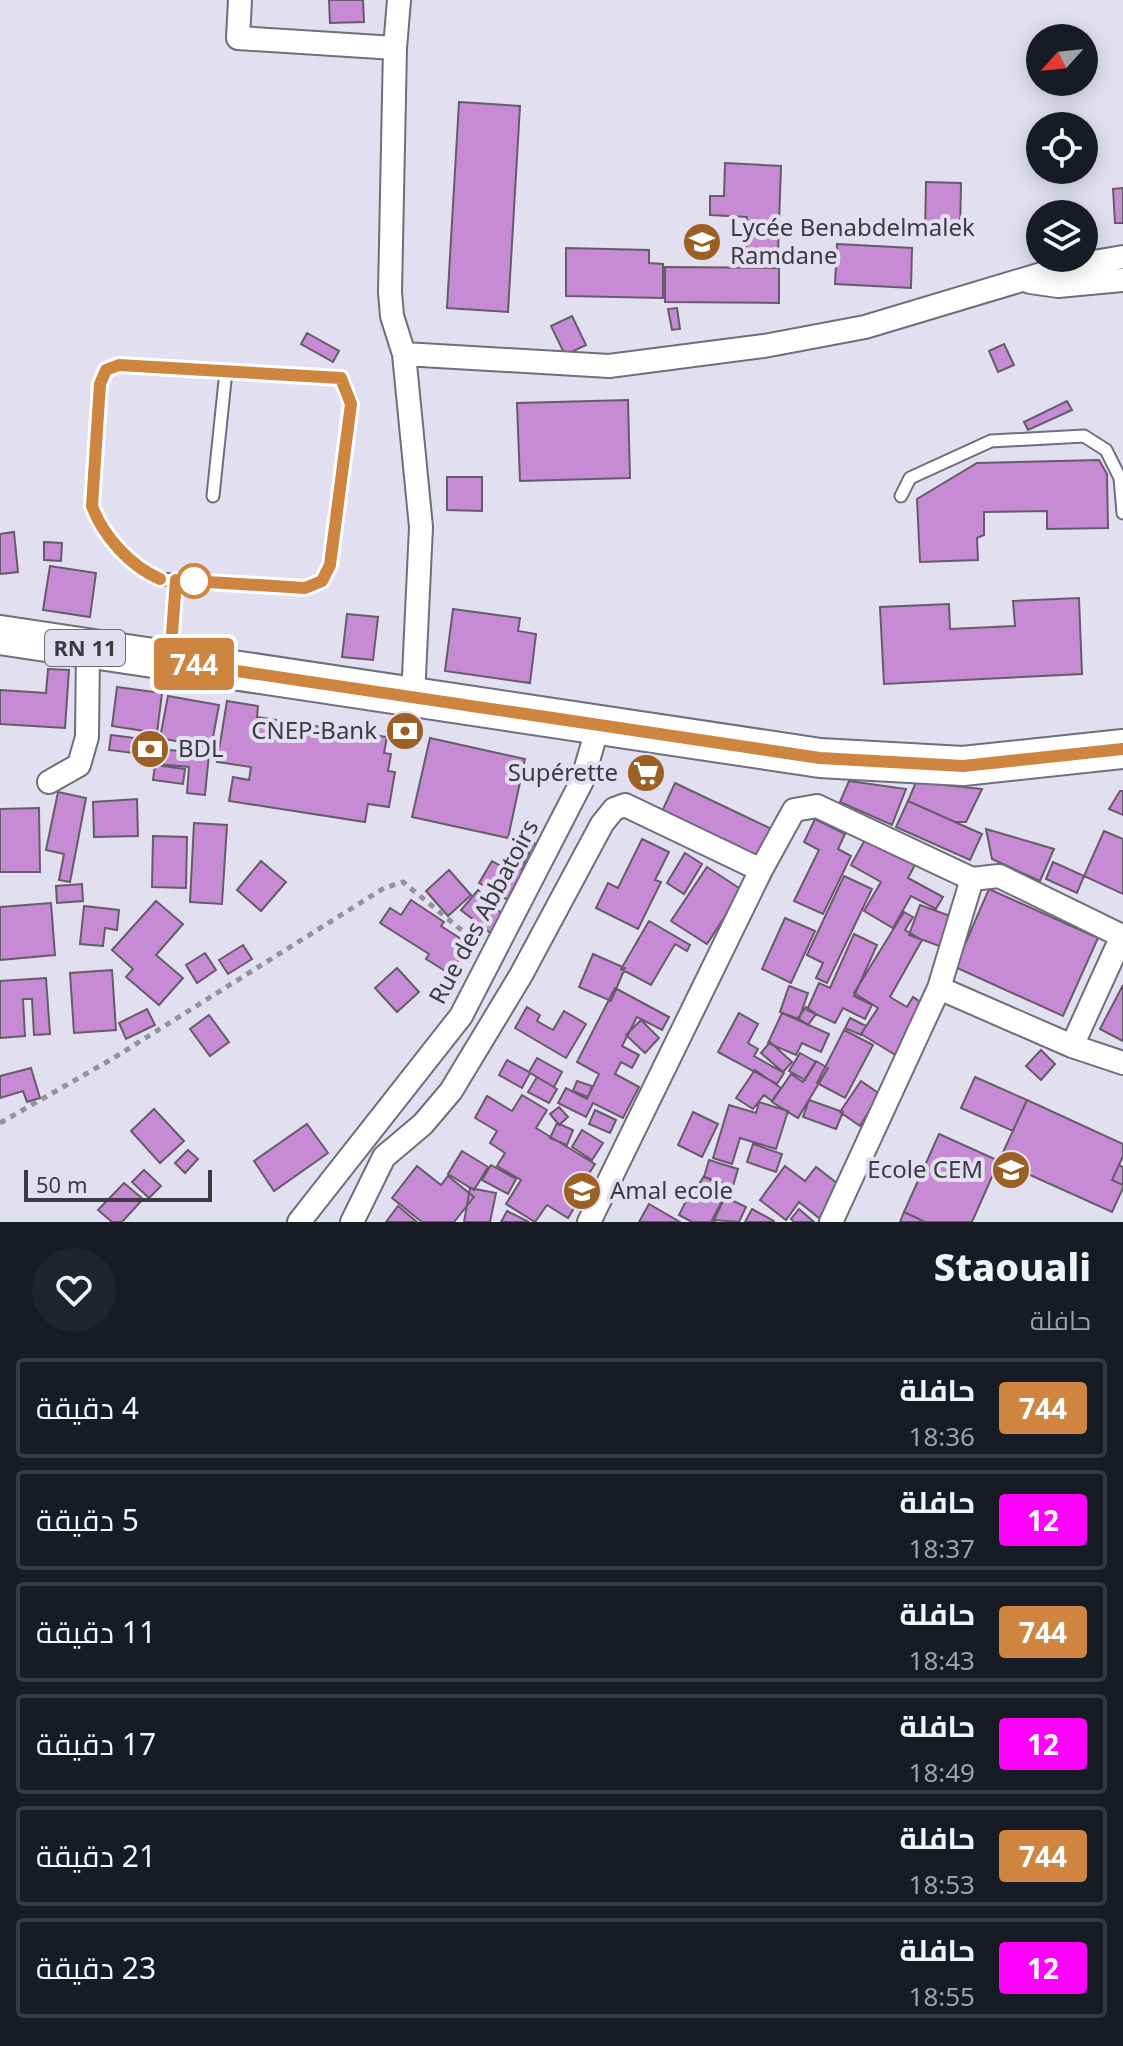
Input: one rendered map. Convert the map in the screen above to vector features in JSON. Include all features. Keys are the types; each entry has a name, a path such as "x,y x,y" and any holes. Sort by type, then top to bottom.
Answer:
{"highway":[{"name":"RN 11","path":"0,635 820,758 963,766 1123,749"}],"street":[{"path":"240,0 238,38 395,48"},
{"path":"399,0 395,48 390,292 392,316 404,354 421,527 413,697"},
{"path":"404,354 609,366 764,346 865,327 1065,267 1123,257"},
{"path":"1025,281 1058,286 1123,280"},
{"path":"49,782 79,765 87,737 88,648"},
{"name":"Rue des Abbatoirs","path":"299,1222 461,1016 582,781 599,723"},
{"path":"352,1222 384,1157 423,1124 451,1091 521,975 602,824 614,809 625,805 761,870"},
{"path":"589,1222 761,870 794,810 817,806 972,879 999,876 1122,936 1072,1046"},
{"path":"831,1222 939,988 972,879"},
{"path":"939,988 1072,1046 1123,1063"}],"lane":[{"path":"119,365 226,371 341,378 351,404 330,565 322,581 305,588 160,579 123,553 97,519 92,506 100,384 106,370 119,365"},
{"path":"213,496 226,371"},
{"path":"901,496 910,478 991,441 1084,436 1106,450 1120,478 1123,513"},
{"path":"170,661 176,580"}],"path":[{"path":"0,1123 112,1059 384,888 403,882 492,956"}],"building":[{"path":"329,0 363,0 364,22 330,23"},
{"path":"459,102 520,106 508,312 447,308"},
{"path":"725,163 781,166 778,253 745,252 747,217 710,215 710,196 724,196"},
{"path":"926,182 961,183 960,235 925,234"},
{"path":"1123,188 1123,223 1115,223 1113,189"},
{"path":"837,244 912,248 911,288 835,284"},
{"path":"566,248 649,250 649,263 663,264 663,298 566,296"},
{"path":"665,267 779,268 779,303 665,302"},
{"path":"677,308 680,329 672,330 668,309"},
{"path":"572,316 586,345 565,355 551,326"},
{"path":"307,333 339,351 333,362 301,344"},
{"path":"1004,344 1014,365 998,372 989,351"},
{"path":"628,400 630,478 520,481 517,403"},
{"path":"1067,401 1072,410 1028,430 1024,422"},
{"path":"1099,460 1107,474 1108,528 1047,529 1047,511 984,512 984,535 977,538 978,560 920,562 917,499 977,463"},
{"path":"447,477 482,477 482,511 447,510"},
{"path":"14,532 18,572 0,574 0,534"},
{"path":"44,542 62,543 61,561 44,560"},
{"path":"50,566 96,573 90,617 43,610"},
{"path":"1079,598 1082,674 884,684 880,607 949,604 950,629 1015,626 1013,601"},
{"path":"453,609 520,618 518,631 536,634 530,683 445,671"},
{"path":"347,614 378,617 373,660 342,657"},
{"path":"48,669 69,670 65,728 0,724 0,690 46,693"},
{"path":"117,687 162,693 157,733 112,726"},
{"path":"168,696 219,705 211,748 160,738"},
{"path":"227,701 258,706 257,717 387,737 384,753 391,754 388,771 395,772 389,807 368,804 365,822 229,801 233,777 249,780 251,767 217,762"},
{"path":"111,735 135,738 133,753 109,750"},
{"name":"BDL","path":"144,737 159,740 156,761 140,758"},
{"path":"430,738 525,759 508,838 412,817"},
{"path":"159,749 209,754 205,795 187,793 189,767 158,764"},
{"path":"155,765 185,769 183,784 153,780"},
{"path":"849,781 906,789 892,825 840,802"},
{"path":"916,782 982,789 966,822 955,822 908,801"},
{"path":"675,783 778,832 762,867 659,818"},
{"path":"1123,791 1123,815 1109,809"},
{"path":"58,792 86,798 70,882 59,880 64,854 46,850"},
{"path":"137,799 138,836 94,837 93,802"},
{"path":"908,801 982,834 970,860 896,827"},
{"path":"39,808 40,872 0,872 0,809"},
{"path":"815,819 845,834 838,849 851,856 823,914 794,901 819,850 804,842"},
{"path":"194,823 227,825 222,904 190,902"},
{"path":"986,829 1054,849 1040,881 992,859"},
{"path":"1104,831 1123,839 1123,894 1084,876"},
{"path":"153,836 187,837 186,888 152,887"},
{"path":"867,836 916,863 908,878 943,897 936,909 911,896 893,928 864,911 881,882 851,865"},
{"path":"642,839 669,852 655,880 661,882 638,929 596,908 608,883 618,888"},
{"path":"534,842 538,851 512,901 492,894 510,868 521,869"},
{"path":"685,853 702,864 684,894 667,883"},
{"path":"261,861 286,882 261,911 237,890"},
{"path":"492,861 506,869 493,891 479,883"},
{"path":"1053,862 1084,876 1077,893 1046,879"},
{"path":"707,867 742,890 707,944 671,921"},
{"path":"449,870 471,895 448,916 426,891"},
{"path":"844,876 872,889 827,983 816,978 823,963 807,955"},
{"path":"82,884 83,901 57,903 56,886"},
{"path":"989,889 1098,938 1063,1016 955,967"},
{"path":"478,890 505,917 493,935 461,910"},
{"path":"411,900 444,922 441,926 469,944 450,974 426,959 429,954 380,923 390,908 401,915"},
{"path":"156,901 183,924 156,955 183,978 159,1005 126,977 133,969 112,950"},
{"path":"51,903 55,955 0,960 0,907"},
{"path":"920,905 964,921 953,951 909,935"},
{"path":"84,906 119,910 117,930 105,928 103,946 80,944"},
{"path":"904,912 913,917 905,930 922,940 890,997 907,1007 913,997 928,1007 897,1056 861,1034 878,1008 854,993"},
{"path":"785,918 815,931 791,983 762,969"},
{"path":"649,921 690,945 687,951 675,944 651,985 621,969"},
{"path":"854,934 877,945 854,996 872,1005 865,1019 843,1008 835,1023 807,1010 819,983 830,988"},
{"path":"243,945 252,959 228,974 219,960"},
{"path":"205,953 216,970 197,983 186,965"},
{"path":"593,954 625,968 611,1001 579,987"},
{"path":"397,968 419,992 397,1012 375,988"},
{"path":"112,970 116,1030 74,1033 70,973"},
{"path":"46,978 50,1034 34,1035 32,999 23,999 25,1036 0,1038 0,981"},
{"path":"1123,985 1123,1041 1100,1029"},
{"path":"789,986 808,993 799,1019 780,1012"},
{"path":"615,988 669,1017 662,1030 637,1017 622,1046 639,1055 632,1068 621,1062 615,1074 639,1087 623,1118 593,1103 586,1117 558,1103 566,1088 587,1099 599,1074 577,1062"},
{"path":"527,1007 540,1015 537,1021 553,1030 564,1011 586,1024 566,1058 515,1028"},
{"path":"806,1007 816,1014 808,1025 798,1018"},
{"path":"147,1009 155,1025 126,1039 119,1023"},
{"path":"739,1013 758,1024 748,1043 758,1049 754,1056 784,1073 777,1084 718,1052"},
{"path":"782,1013 829,1034 821,1052 802,1043 796,1055 768,1043"},
{"path":"209,1015 229,1042 210,1056 190,1029"},
{"path":"850,1018 866,1026 861,1035 845,1028"},
{"path":"641,1020 659,1038 645,1053 626,1035"},
{"path":"844,1030 873,1045 845,1098 817,1083"},
{"path":"770,1042 792,1062 783,1072 761,1053"},
{"path":"1041,1050 1055,1064 1041,1080 1026,1066"},
{"path":"800,1053 816,1062 805,1080 789,1071"},
{"path":"537,1058 562,1072 554,1087 530,1073 522,1088 499,1075 507,1060 529,1072"},
{"path":"816,1061 828,1068 798,1118 772,1102 791,1074 803,1082"},
{"path":"31,1068 40,1098 27,1102 23,1091 0,1098 0,1076"},
{"path":"755,1070 781,1088 772,1101 764,1095 753,1109 736,1098"},
{"path":"537,1077 557,1089 549,1103 528,1092"},
{"path":"975,1077 1027,1100 1013,1131 961,1108"},
{"path":"577,1081 592,1086 588,1097 573,1091"},
{"path":"861,1081 887,1099 876,1115 869,1111 860,1126 840,1112"},
{"path":"522,1095 547,1110 536,1128 595,1164 577,1192 582,1195 568,1218 547,1205 535,1222 506,1204 521,1180 497,1166 505,1153 490,1143 497,1131 475,1118 487,1096 512,1111"},
{"path":"809,1100 843,1112 836,1129 803,1117"},
{"path":"1027,1100 1123,1144 1123,1156 1112,1180 1123,1185 1123,1188 1112,1212 999,1161"},
{"path":"759,1102 788,1111 776,1149 740,1138 732,1164 713,1158 729,1105 756,1113"},
{"path":"559,1107 568,1117 559,1125 550,1114"},
{"path":"154,1109 184,1141 160,1163 131,1131"},
{"path":"595,1110 616,1120 610,1133 589,1124"},
{"path":"693,1112 718,1124 702,1157 678,1145"},
{"path":"557,1123 573,1130 567,1145 550,1138"},
{"path":"307,1124 328,1153 274,1191 254,1161"},
{"path":"582,1130 603,1143 592,1160 572,1147"},
{"path":"939,1134 999,1161 972,1222 925,1222 904,1212"},
{"path":"753,1144 782,1154 776,1172 747,1162"},
{"path":"188,1150 198,1159 185,1173 175,1163"},
{"path":"462,1151 488,1167 474,1190 448,1174"},
{"path":"709,1160 738,1169 733,1186 704,1177"},
{"path":"491,1165 516,1179 508,1194 482,1180"},
{"path":"1119,1165 1123,1167 1123,1185 1112,1180"},
{"path":"417,1166 441,1185 448,1176 474,1197 454,1222 422,1222 392,1198"},
{"path":"785,1166 805,1181 816,1167 842,1187 819,1218 799,1202 786,1220 760,1200"},
{"path":"144,1170 161,1186 149,1198 132,1182"},
{"path":"704,1176 728,1191 721,1202 697,1187"},
{"path":"124,1183 143,1199 122,1222 112,1222 98,1210"},
{"path":"470,1188 496,1193 490,1222 464,1222"},
{"path":"692,1189 721,1203 712,1220 715,1222 692,1222 679,1215"},
{"path":"725,1197 746,1207 739,1222 714,1220"},
{"path":"649,1204 680,1222 639,1222"},
{"path":"398,1206 417,1222 386,1222"},
{"path":"752,1209 774,1221 774,1222 745,1222"},
{"path":"799,1209 814,1222 794,1222 791,1219"},
{"path":"507,1211 529,1222 501,1222"},
{"path":"904,1212 925,1222 900,1222"}],"bus line":[{"name":"744","path":"160,579 123,553 97,519 92,506 100,384 106,370 119,365 341,378 351,404 330,565 322,581 305,588 176,580 170,661 820,758 963,766 1123,749"}],"place":[{"name":"Lycée Benabdelmalek Ramdane","path":"702,242"},
{"name":"CNEP-Bank","path":"405,731"},
{"name":"BDL","path":"150,749"},
{"name":"Supérette","path":"646,773"},
{"name":"Ecole CEM","path":"1011,1170"},
{"name":"Amal ecole","path":"582,1191"}]}
